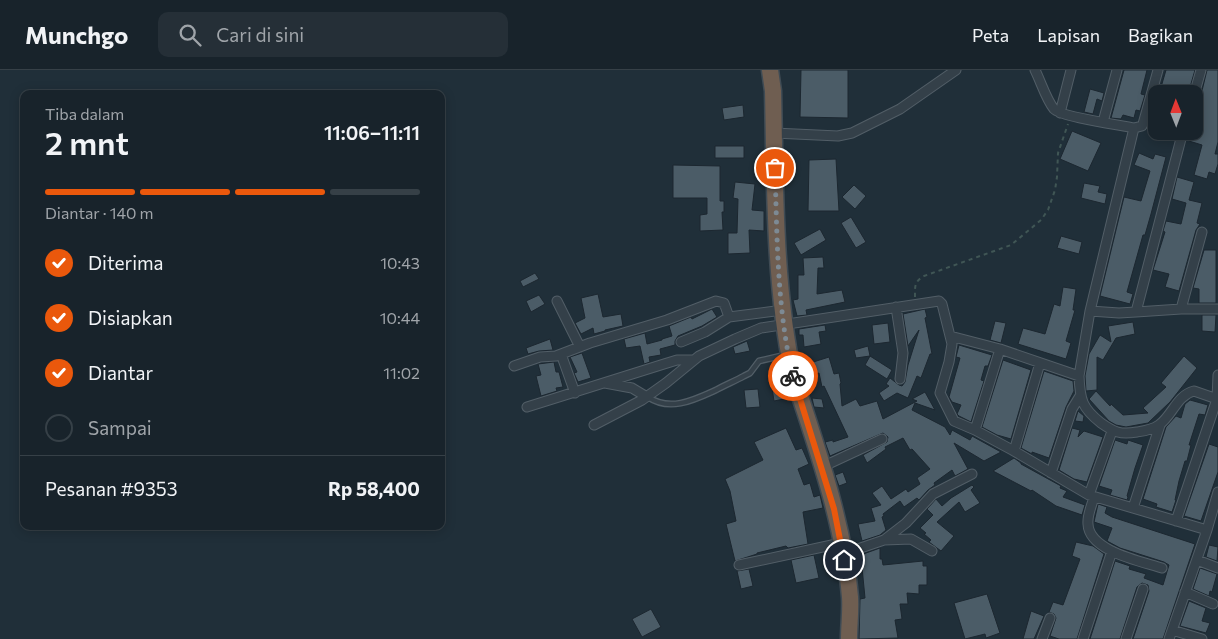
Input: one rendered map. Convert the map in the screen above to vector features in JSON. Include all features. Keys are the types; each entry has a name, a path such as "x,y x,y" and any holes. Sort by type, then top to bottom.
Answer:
{"highway":[{"path":"770,70 773,91 779,263 789,354 793,375 834,509 850,598 849,639"}],"street":[{"path":"774,133 838,136 852,133 900,109 956,70"},
{"path":"1035,70 1054,109 1071,116 1134,128 1143,124 1158,70"},
{"path":"1060,112 1071,70"},
{"path":"1103,122 1117,70"},
{"path":"1197,85 1201,70"},
{"path":"1134,128 1090,311 1080,376 1080,396 1086,409 1112,432 1132,433 1150,430 1160,425 1188,393 1194,392 1217,399"},
{"path":"1136,312 1180,140"},
{"path":"1181,309 1202,232"},
{"path":"557,301 580,347"},
{"path":"514,366 540,357 560,354 667,320 716,301 724,303 729,317"},
{"path":"681,342 705,332 729,317 784,317 896,307 939,301 942,304 950,336 950,357 940,393 954,421 1014,451 1092,496 1207,530"},
{"path":"896,307 903,354 900,379"},
{"path":"1090,311 1119,313 1218,309"},
{"path":"594,425 647,397 694,360 784,317"},
{"path":"950,336 1000,349 1080,376"},
{"path":"974,430 1000,349"},
{"path":"560,354 575,393"},
{"path":"527,407 677,360 694,360"},
{"path":"1014,451 1040,363"},
{"path":"1176,521 1217,399 1218,375"},
{"path":"602,383 632,388 647,397"},
{"path":"1051,473 1072,409 1080,396"},
{"path":"1133,508 1160,425"},
{"path":"1112,432 1092,496 1088,528 1096,540 1112,551 1162,568"},
{"path":"822,467 882,438"},
{"path":"884,540 906,523 933,494 972,474"},
{"path":"1202,639 1171,634 1216,507 1218,492"},
{"path":"739,565 842,549 884,540 911,539 932,551"},
{"path":"1083,639 1112,551"},
{"path":"1197,560 1218,568"},
{"path":"1126,639 1143,589"},
{"path":"1186,592 1213,604"},
{"path":"1042,639 1050,618"}],"lane":[{"path":"647,397 662,403 686,402 702,397 750,373 759,361 789,354"}],"path":[{"path":"916,304 914,285 917,280 931,272 991,253 1010,244 1041,220 1048,210 1055,190 1058,153 1071,116"}],"building":[{"path":"801,70 848,70 848,118 800,117"},
{"path":"1124,70 1147,70 1141,94 1145,95 1140,111 1136,110 1134,118 1123,115 1121,119 1111,118"},
{"path":"1166,70 1195,70 1191,85 1162,85"},
{"path":"1207,70 1218,70 1218,142 1215,154 1218,154 1218,164 1215,174 1209,172 1207,179 1194,175 1202,145 1189,141 1203,140 1203,87"},
{"path":"1090,89 1104,93 1102,101 1097,99 1093,114 1084,112"},
{"path":"743,105 744,117 724,120 722,108"},
{"path":"1072,131 1101,143 1088,171 1060,159"},
{"path":"715,146 744,146 744,158 715,158"},
{"path":"1139,153 1153,159 1155,154 1166,157 1127,292 1133,294 1130,304 1100,296 1124,197 1141,201 1150,171 1134,165"},
{"path":"836,159 839,211 808,211 809,160"},
{"path":"673,165 720,166 720,201 724,201 724,212 722,212 723,230 700,231 700,215 707,214 707,198 673,198"},
{"path":"1177,177 1194,182 1189,200 1202,203 1197,223 1200,224 1196,230 1179,291 1165,287 1169,274 1153,270 1165,232 1163,231 1166,221 1181,224 1186,203 1172,199"},
{"path":"735,182 755,184 752,210 764,211 764,231 749,230 750,253 728,254 728,233 737,233 738,199 733,198"},
{"path":"1084,183 1100,186 1098,192 1107,194 1105,204 1081,198"},
{"path":"854,185 866,196 855,209 842,197"},
{"path":"851,217 866,242 856,248 841,223"},
{"path":"820,229 826,240 801,255 794,243"},
{"path":"1061,236 1082,242 1079,254 1057,248"},
{"path":"1204,250 1216,250 1216,303 1199,303 1199,289 1193,288"},
{"path":"823,257 824,268 818,268 817,294 842,290 845,302 806,310 807,315 797,316 793,300 798,299 798,275 804,275 803,258"},
{"path":"535,273 539,279 523,287 520,281"},
{"path":"1063,287 1076,289 1073,310 1075,310 1066,341 1071,343 1066,359 1018,344 1023,328 1045,334 1054,304 1060,306"},
{"path":"598,294 603,317 621,314 623,326 594,334 593,328 581,334 575,323 585,318 581,298"},
{"path":"539,295 545,304 531,312 526,301"},
{"path":"712,309 717,317 702,326 678,336 675,345 660,349 661,355 649,357 650,362 644,364 640,346 626,348 624,339 645,333 647,344 662,340 672,336 669,326 691,317 692,319"},
{"path":"925,309 932,354 930,354 921,378 917,376 908,398 897,393 884,401 879,393 889,386 886,384 890,378 902,386 905,382 908,365 919,330 908,346 903,314"},
{"path":"1202,315 1216,315 1215,332 1202,331"},
{"path":"995,321 1006,323 1001,343 990,340"},
{"path":"1133,322 1135,334 1116,338 1103,360 1097,357 1097,390 1086,391 1085,376 1089,354 1100,335 1111,342 1108,326"},
{"path":"888,323 890,342 874,344 872,325"},
{"path":"825,325 826,331 819,332 821,344 804,347 803,335 799,335 799,329"},
{"path":"550,339 553,350 528,354 526,348"},
{"path":"747,341 750,351 735,354 733,347"},
{"path":"959,345 992,355 988,366 985,366 981,380 984,381 971,422 957,414 961,405 952,402 949,397 960,358 956,357"},
{"path":"868,346 870,356 856,358 854,350"},
{"path":"582,353 591,378 578,382 574,373 577,372 570,357"},
{"path":"870,356 892,370 887,379 865,365"},
{"path":"1184,356 1197,368 1170,402 1148,423 1126,427 1116,425 1109,421 1089,399 1096,391 1110,406 1111,404 1123,415 1148,413 1143,408 1166,387 1161,383"},
{"path":"829,357 834,374 839,373 842,406 856,399 860,406 877,401 883,419 917,401 912,399 925,392 935,410 915,403 912,410 945,427 950,435 952,430 970,440 972,436 1001,452 984,461 954,443 968,469 955,476 952,470 934,483 935,485 919,500 917,498 904,507 900,501 883,514 884,516 882,517 886,530 880,535 862,541 858,524 875,521 871,508 881,505 872,493 882,486 891,499 906,489 908,492 920,484 917,478 930,469 912,449 910,450 903,438 885,447 886,449 867,463 863,455 887,442 888,437 883,433 830,456 825,442 833,440 833,442 848,437 824,386 822,387 819,373 811,375 807,364"},
{"path":"1003,360 1031,370 1011,439 997,435 982,427"},
{"path":"554,362 556,372 559,372 563,387 556,388 557,391 541,396 536,376 541,375 538,364"},
{"path":"779,366 789,398 774,401 768,378 772,377 770,367"},
{"path":"1044,371 1073,381 1074,391 1066,407 1049,458 1032,452 1032,454 1021,448"},
{"path":"758,389 760,407 746,408 744,390"},
{"path":"812,398 822,399 824,408 814,407"},
{"path":"1190,400 1208,405 1205,415 1199,414 1172,512 1156,507 1157,504 1143,499 1166,427 1176,416 1181,418 1185,404"},
{"path":"1078,411 1084,416 1083,422 1075,421"},
{"path":"786,428 796,450 802,448 809,464 798,469 804,485 810,483 814,497 820,495 823,508 803,512 808,544 788,548 786,546 735,561 726,524 736,521 730,491 725,479 763,460 754,442"},
{"path":"1072,428 1080,430 1078,437 1084,431 1103,437 1087,482 1074,479 1059,470"},
{"path":"1115,440 1127,444 1128,440 1143,445 1127,500 1110,495 1112,490 1099,486"},
{"path":"1209,444 1218,447 1218,472 1201,521 1184,516"},
{"path":"1014,458 1021,464 1061,486 1060,488 1067,491 1063,497 1085,505 1082,515 1056,506 1032,490 993,471"},
{"path":"843,472 847,483 839,486 835,475"},
{"path":"972,485 974,487 971,490 980,503 965,512 959,502 937,522 954,536 941,551 929,542 931,540 920,528 933,515 927,509 936,499 942,506"},
{"path":"1098,504 1107,507 1105,513 1112,517 1195,544 1163,639 1133,639 1149,591 1148,585 1142,583 1137,587 1120,639 1090,639 1115,561 1130,566 1129,569 1146,574 1144,578 1163,585 1169,565 1120,548 1107,541 1112,528 1094,522"},
{"path":"1076,542 1093,546 1104,554 1077,639 1059,639 1050,636 1056,618 1054,614 1049,612 1053,602 1063,605 1080,559 1072,556"},
{"path":"1209,545 1218,547 1217,561 1206,557"},
{"path":"880,548 880,559 882,559 883,565 923,561 923,566 927,566 927,585 919,585 919,594 907,593 908,604 900,604 902,619 895,620 898,638 859,639 860,599 865,598 861,557 855,557"},
{"path":"814,555 819,578 796,583 791,560"},
{"path":"1200,568 1217,574 1209,596 1193,589"},
{"path":"749,569 753,586 741,589 737,571"},
{"path":"987,594 1000,633 986,638 985,634 965,639 954,603"},
{"path":"1189,601 1206,608 1202,621 1210,623 1206,633 1180,626"},
{"path":"651,609 661,627 642,637 632,619"},
{"path":"1031,611 1044,616 1034,639 1023,639"}],"way so far":[{"path":"775,168 783,310 793,376"}],"route":[{"path":"793,376 834,509 844,560"}]}
